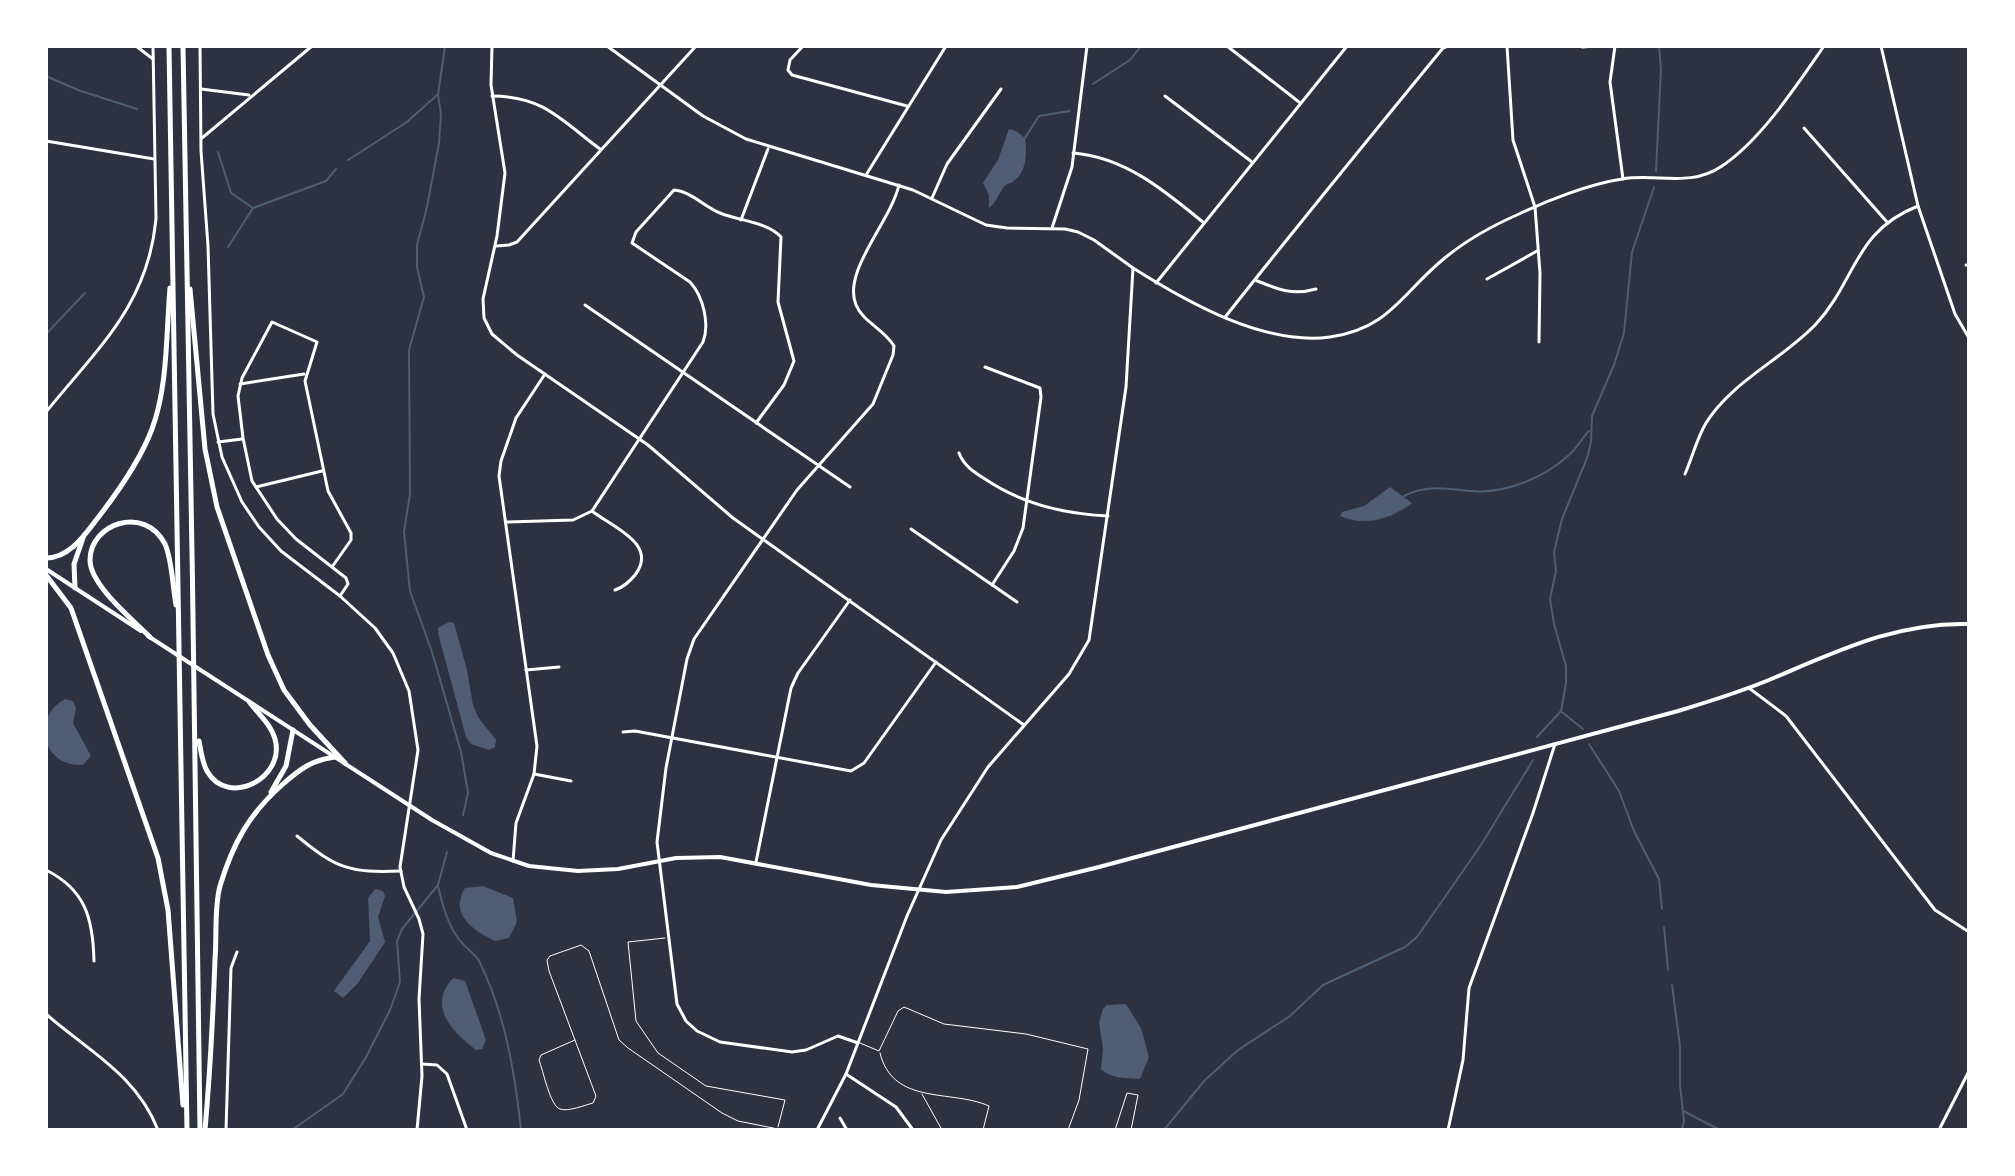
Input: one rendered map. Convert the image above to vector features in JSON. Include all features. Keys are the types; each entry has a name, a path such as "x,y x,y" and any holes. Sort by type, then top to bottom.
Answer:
{"highway":[{"path":"169,46 186,1130"},
{"path":"183,46 190,589 196,727 203,1130"},
{"path":"186,259 205,449 217,507 268,655 284,690 310,725 345,763"},
{"path":"46,558 59,557 84,537 121,488 152,430 161,390 172,263"},
{"path":"150,637 99,585 89,561 94,542 117,523 136,521 151,527 165,545 179,621"},
{"path":"75,588 74,564 84,537"},
{"path":"46,572 71,608 158,858 168,910 186,1130"},
{"path":"196,727 204,764 211,776 223,785 249,786 269,772 277,751 272,731 250,703"},
{"path":"269,797 286,766 293,730"},
{"path":"203,1130 211,1059 219,890 235,843 254,811 305,765 318,759 335,757"}],"main road":[{"path":"46,572 408,806 479,847 513,861 562,871 618,869 676,858 720,857 871,885 917,890 980,891 1055,879 1555,744 1749,688 1882,634 1924,625 1969,624"}],"street":[{"path":"136,46 153,59"},
{"path":"46,412 110,336 147,270 156,219 153,46"},
{"path":"200,46 213,414 229,478 259,527 281,551 340,596 375,628 393,653 409,691 418,750 401,871 423,939 419,999 422,1064 417,1130"},
{"path":"202,138 312,46"},
{"path":"492,46 492,96 505,173 496,246 483,299 486,323 501,343 639,439 725,513 1024,725"},
{"path":"607,46 659,86 721,127 769,148 899,185 986,225 1065,229 1087,236 1179,297 1263,331 1293,337 1329,337 1363,329 1384,317 1456,249 1499,223 1535,207 1623,179 1686,180 1720,167 1760,129 1824,46"},
{"path":"496,246 517,242 696,46"},
{"path":"803,46 788,64 792,75 907,106"},
{"path":"866,175 946,46"},
{"path":"1052,228 1070,173 1087,46"},
{"path":"1227,46 1299,102"},
{"path":"1156,283 1347,46"},
{"path":"1226,316 1324,192 1368,143 1443,48 1448,46"},
{"path":"1507,46 1513,140 1535,207 1540,273 1539,342"},
{"path":"1582,47 1595,46"},
{"path":"1615,46 1610,82 1623,179"},
{"path":"1881,46 1918,206 1955,314 1969,338"},
{"path":"201,89 251,95"},
{"path":"932,198 947,164 1001,89"},
{"path":"492,96 520,98 545,106 601,150"},
{"path":"1165,96 1252,162"},
{"path":"1804,128 1887,222"},
{"path":"46,141 154,159"},
{"path":"741,220 769,148"},
{"path":"1073,153 1114,161 1152,184 1204,223"},
{"path":"859,1043 838,1036 806,1050 792,1052 711,1040 686,1021 677,1004 659,862 658,824 687,659 694,639 797,490 873,404 893,355 894,346 888,335 859,310 854,300 853,284 858,266 891,211 899,185"},
{"path":"506,522 573,520 592,511 706,334 699,294 690,282 634,247 633,238 674,190 721,213 773,230 781,237 778,302 794,361 784,385 756,423"},
{"path":"1685,474 1702,431 1712,415 1747,381 1816,324 1876,233 1900,213 1918,206"},
{"path":"1487,279 1537,251"},
{"path":"817,1130 859,1043 928,864 988,767 1069,674 1084,651 1092,628 1129,360 1133,268"},
{"path":"1255,280 1285,292 1299,294 1316,289"},
{"path":"585,305 850,487"},
{"path":"332,567 351,540 351,533 328,491 322,471 305,374 317,342 274,321 240,384 238,396 243,438 255,487 277,519 296,539 346,578 348,584 340,596"},
{"path":"985,367 1040,388 1028,503 1018,543 992,585"},
{"path":"240,384 305,374"},
{"path":"513,861 516,823 534,774 537,746 499,481 501,461 516,418 545,374"},
{"path":"218,442 243,438"},
{"path":"959,453 968,468 1004,492 1028,503 1108,516"},
{"path":"255,487 322,471"},
{"path":"592,511 636,543 643,552 643,563 637,572 626,585 615,590"},
{"path":"911,529 1017,602"},
{"path":"756,862 794,681 850,600"},
{"path":"623,732 635,731 843,771 858,768 936,662"},
{"path":"526,670 559,667"},
{"path":"1749,688 1786,716 1925,899 1948,921 1969,932"},
{"path":"1448,1130 1463,1060 1469,988 1555,744"},
{"path":"534,774 571,781"},
{"path":"297,836 325,859 343,868 365,872 401,871"},
{"path":"46,870 65,880 87,911 93,932 94,961"},
{"path":"226,1130 231,968 237,952"},
{"path":"46,1014 122,1074 144,1101 158,1130"},
{"path":"422,1064 437,1065 447,1074 467,1130"},
{"path":"1939,1130 1969,1071"},
{"path":"846,1074 896,1107 913,1130"},
{"path":"840,1118 847,1130"}],"lane":[{"path":"668,938 628,942 636,1021 658,1053 706,1086 785,1100 778,1127"},
{"path":"575,1040 541,1055 539,1060 551,1099 562,1110 593,1103 596,1096 547,960 550,956 581,945 589,951 619,1040 722,1113 738,1121 783,1130"},
{"path":"983,1130 989,1106 921,1092 898,1084 887,1072 879,1051 898,1011 904,1007 944,1024 1026,1034 1088,1049 1079,1100 1068,1130"},
{"path":"859,1043 879,1051"},
{"path":"921,1092 942,1130"},
{"path":"1115,1130 1127,1093 1138,1095 1131,1130"}],"water":[{"path":"1009,129 1025,138 1024,166 1019,176 1004,187 989,208 989,195 983,183 998,160"},
{"path":"1390,487 1412,503 1378,520 1359,521 1340,516 1342,512 1364,506"},
{"path":"449,622 454,623 473,705 478,717 496,740 495,747 489,750 471,744 466,737 438,633 438,628"},
{"path":"65,699 73,701 76,708 73,723 91,756 83,765 58,758 46,739 48,717"},
{"path":"483,886 513,898 517,922 509,938 495,941 487,937 472,927 462,914 461,897 465,888"},
{"path":"375,889 383,891 385,896 378,917 385,942 358,983 343,998 334,991 370,941 368,898"},
{"path":"453,978 465,981 486,1040 482,1049 476,1050 467,1043 446,1018 442,999"},
{"path":"1126,1004 1141,1028 1149,1057 1140,1079 1114,1076 1101,1069 1103,1049 1099,1022 1103,1009 1107,1005"}],"waterway":[{"path":"445,46 438,95 441,114 439,143 417,245 417,267 424,297 409,350 410,494 404,532 410,591 432,652 461,752 468,793 463,815"},
{"path":"1093,84 1130,60 1141,46"},
{"path":"1656,171 1661,69 1659,46"},
{"path":"46,76 137,109"},
{"path":"348,160 407,122 437,95"},
{"path":"1025,138 1039,116 1070,111"},
{"path":"218,152 231,193 253,208"},
{"path":"228,247 253,208 326,181 336,169"},
{"path":"1537,737 1561,711 1566,683 1566,666 1550,599 1556,571 1554,552 1562,519 1587,458 1592,416 1624,333 1632,252 1654,187"},
{"path":"46,334 85,293"},
{"path":"1404,496 1429,489 1484,491 1523,483 1559,463 1589,431"},
{"path":"1562,712 1583,729"},
{"path":"1589,744 1619,791 1634,831 1659,879 1662,909"},
{"path":"1164,1130 1204,1081 1238,1050 1290,1016 1323,985 1405,947 1417,937 1481,845 1533,760"},
{"path":"292,1130 343,1094 365,1059 390,1010 400,982 397,941 402,929 438,885 447,852"},
{"path":"438,886 451,926 479,961 496,1001 512,1065 521,1130"},
{"path":"1664,927 1668,970"},
{"path":"1672,985 1680,1046 1682,1130"},
{"path":"1683,1111 1720,1130"}]}
